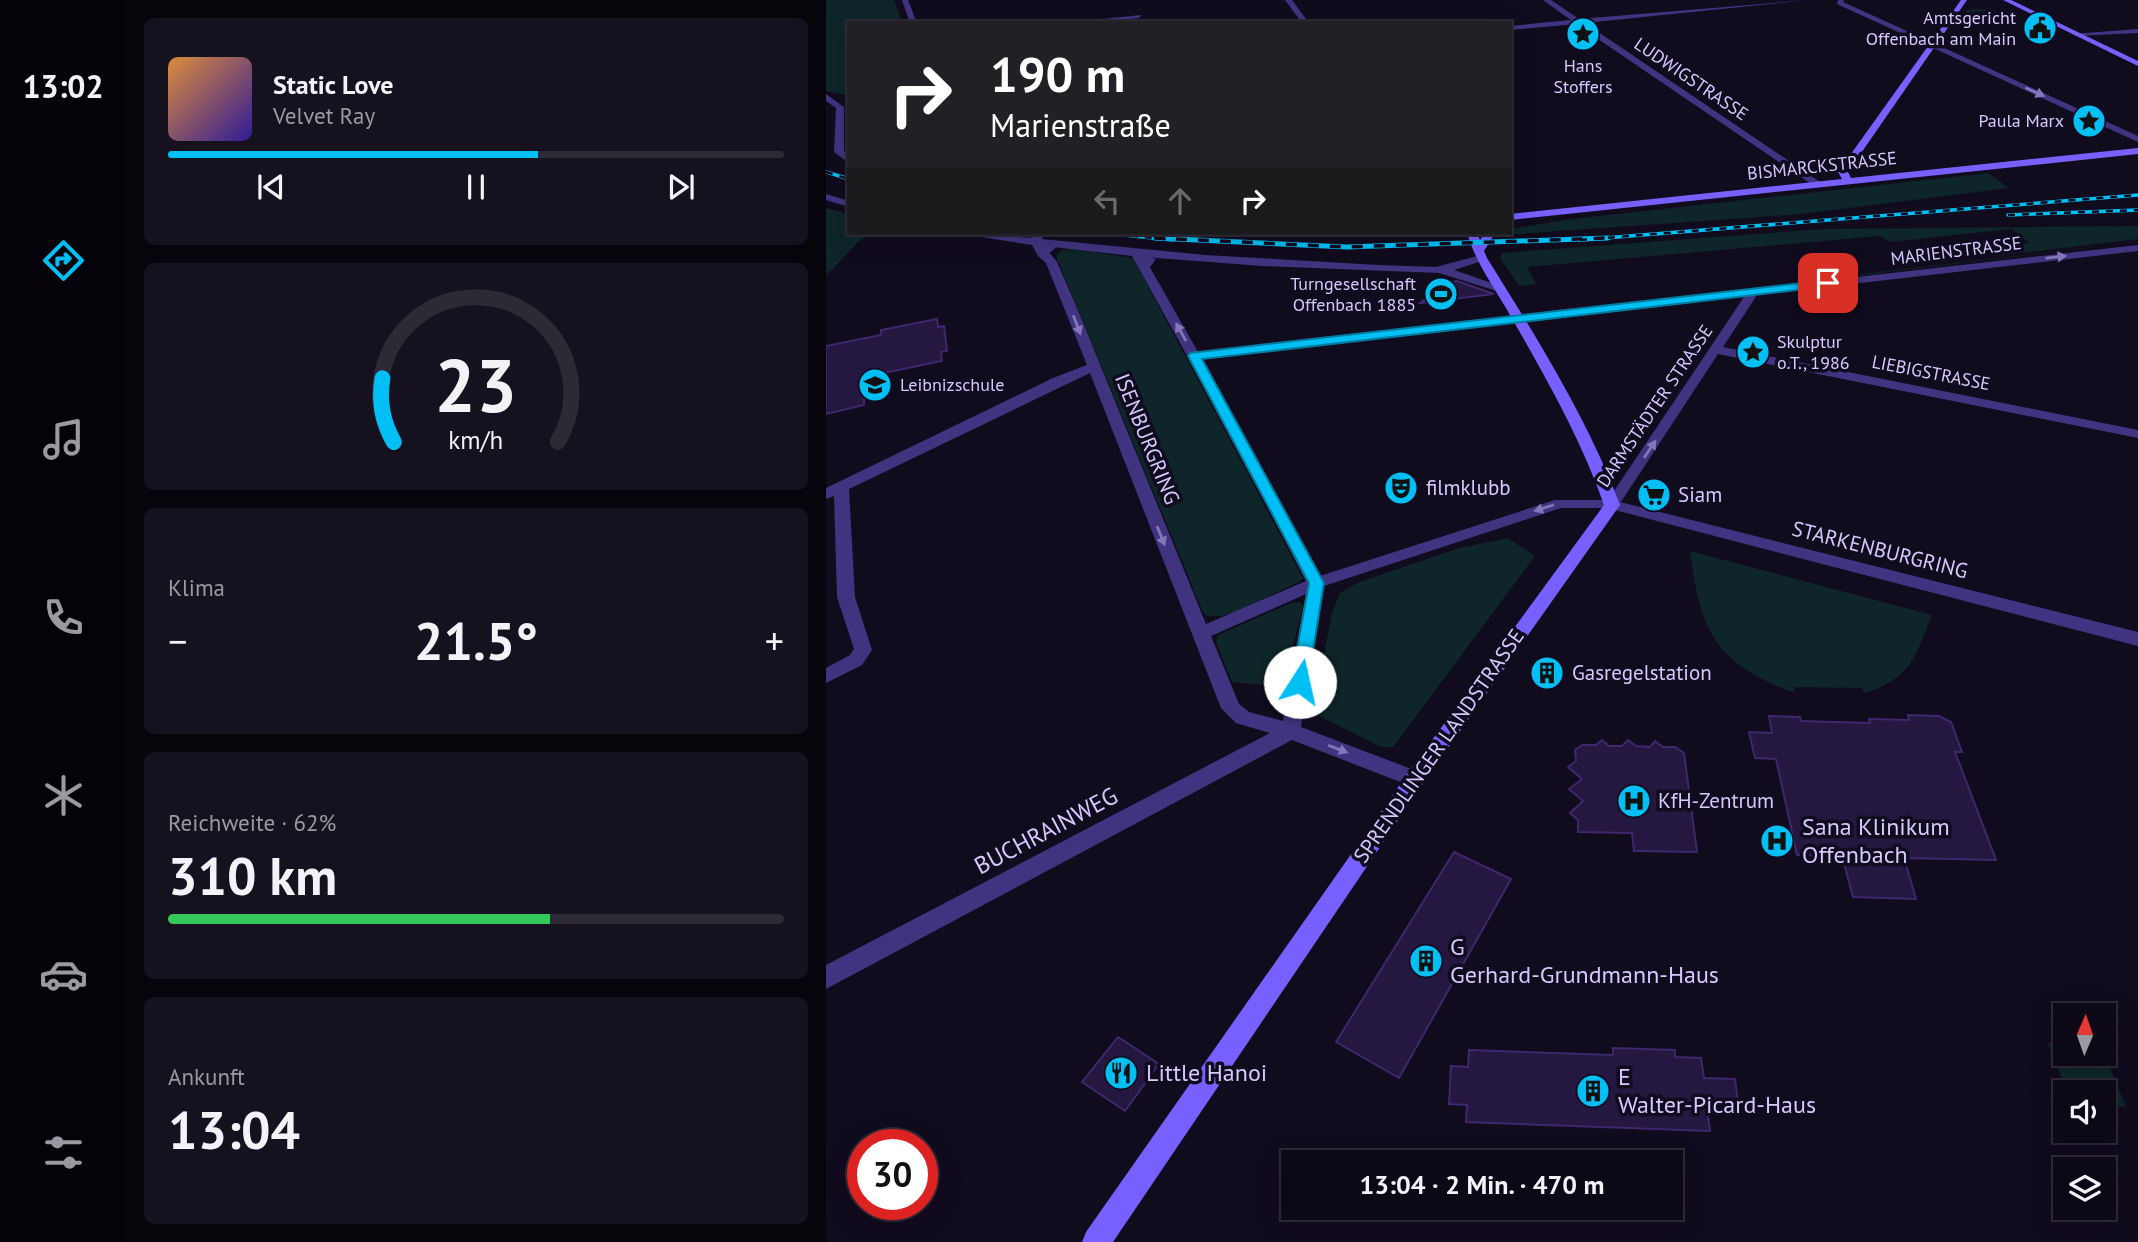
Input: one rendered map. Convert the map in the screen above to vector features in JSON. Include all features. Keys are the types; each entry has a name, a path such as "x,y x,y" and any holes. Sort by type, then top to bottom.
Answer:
{"main road":[{"path":"1848,181 1843,172 1964,0"},
{"path":"2006,0 2138,64"},
{"name":"BISMARCKSTRASSE","path":"1512,217 2138,151"},
{"path":"1473,235 1479,255 1518,319 1603,474 1612,505"},
{"path":"1479,255 1484,235"},
{"name":"SPRENDLINGER LANDSTRASSE","path":"1096,1242 1415,779 1612,505"}],"street":[{"path":"905,0 913,21"},
{"path":"1287,0 1304,21"},
{"name":"LUDWIGSTRASSE","path":"1546,0 1818,184"},
{"path":"1512,28 1806,0"},
{"path":"1840,2 2138,139"},
{"path":"1100,21 1139,16"},
{"path":"2077,34 2138,31"},
{"path":"826,97 840,107 839,152 847,158"},
{"path":"826,197 847,203"},
{"path":"986,235 1043,245 1071,244 1164,256 1273,265 1436,270 1460,266 1479,255"},
{"path":"1043,245 1055,251 1071,244"},
{"name":"ISENBURGRING","path":"1043,245 1231,708 1243,718 1291,731 1415,779"},
{"name":"MARIENSTRASSE","path":"1194,356 2138,248"},
{"path":"1136,253 1146,266 1316,583 1291,731"},
{"path":"1146,266 1164,256"},
{"path":"1436,270 1500,288"},
{"name":"DARMSTÄDTER STRASSE","path":"1612,505 1753,292"},
{"name":"LIEBIGSTRASSE","path":"1717,350 2137,433"},
{"path":"826,676 856,660 863,650 846,597 833,491 1058,381 1093,367"},
{"path":"1200,634 1316,583 1560,503 1612,505"},
{"name":"STARKENBURGRING","path":"1612,505 2138,639"},
{"name":"BUCHRAINWEG","path":"826,977 1291,731"}],"green space":[{"path":"826,0 894,0 901,21 847,21 847,96 826,91"},
{"path":"1966,10 1995,11 2022,24 1973,27 1970,25 1976,24 1960,20"},
{"path":"1988,173 2009,188 1801,214 1512,234 1512,229 1572,219"},
{"path":"826,208 847,213 847,235 870,235 859,241 826,276"},
{"path":"2138,226 2138,239 1996,256 1988,249 2030,243 2011,229 1891,242 1880,236 1527,267 1536,284 1519,286 1500,258 1502,253 1823,229"},
{"path":"2138,242 1830,279 1828,278"},
{"path":"1072,249 1133,258 1303,578 1299,582 1221,616 1207,616 1203,612 1056,256 1061,250"},
{"path":"1508,538 1535,556 1393,747 1381,747 1317,715 1314,707 1332,613 1340,593 1357,583 1459,548"},
{"path":"1690,551 1932,615 1909,665 1892,681 1864,693 1862,688 1794,687 1795,693 1747,670 1717,642 1700,603"},
{"path":"1301,602 1303,607 1282,687 1232,682 1216,642 1218,635 1291,603"},
{"path":"2048,1043 2053,1043 2053,1056"},
{"path":"2057,1066 2109,1066 2115,1080 2062,1080"},
{"path":"2116,1082 2126,1107 2116,1107"}],"building":[{"path":"1457,281 1494,294 1420,303 1444,284"},
{"name":"Leibnizschule","path":"937,319 938,327 944,326 947,351 941,352 942,361 864,377 864,405 826,414 826,346 881,335 881,330"},
{"path":"1908,715 1939,716 1951,722 1962,752 1955,752 1996,860 1904,858 1916,899 1853,897 1842,856 1797,855 1776,759 1755,758 1749,732 1772,733 1769,716 1800,717 1801,721 1870,723 1869,719 1909,720"},
{"name":"KfH-Zentrum","path":"1602,740 1609,746 1622,746 1628,740 1636,746 1650,747 1655,741 1663,747 1675,747 1684,753 1697,852 1634,851 1632,833 1578,832 1578,820 1570,813 1583,801 1569,789 1582,779 1568,767 1576,761 1575,750 1582,745 1596,745"},
{"name":"G Gerhard-Grundmann-Haus","path":"1454,852 1511,879 1399,1078 1336,1042"},
{"name":"Little Hanoi","path":"1118,1037 1159,1064 1125,1111 1082,1082"},
{"name":"E Walter-Picard-Haus","path":"1613,1048 1675,1050 1675,1057 1701,1058 1704,1078 1735,1079 1739,1111 1707,1109 1710,1131 1466,1122 1467,1105 1449,1104 1451,1066 1468,1067 1469,1050 1613,1055"}],"railway":[{"path":"826,172 847,178"},
{"path":"1602,238 2138,195"},
{"path":"2008,215 2138,210"},
{"path":"1123,235 1173,240"},
{"path":"1154,238 1347,247 1602,238"},
{"path":"1580,240 1602,238"},
{"path":"1602,238 1608,238"}],"place":[{"name":"Amtsgericht Offenbach am Main","path":"2040,28"},
{"name":"Hans Stoffers","path":"1583,34"},
{"name":"Paula Marx","path":"2089,121"},
{"name":"Turngesellschaft Offenbach 1885","path":"1441,294"},
{"name":"Skulptur o.T., 1986","path":"1753,352"},
{"name":"Leibnizschule","path":"875,385"},
{"name":"filmklubb","path":"1401,488"},
{"name":"Siam","path":"1654,495"},
{"name":"Gasregelstation","path":"1547,673"},
{"name":"KfH-Zentrum","path":"1634,801"},
{"name":"Sana Klinikum Offenbach","path":"1777,841"},
{"name":"G Gerhard-Grundmann-Haus","path":"1426,961"},
{"name":"Little Hanoi","path":"1121,1073"},
{"name":"E Walter-Picard-Haus","path":"1593,1091"}],"route":[{"path":"1300,682 1316,583 1194,356 1828,283"}]}
